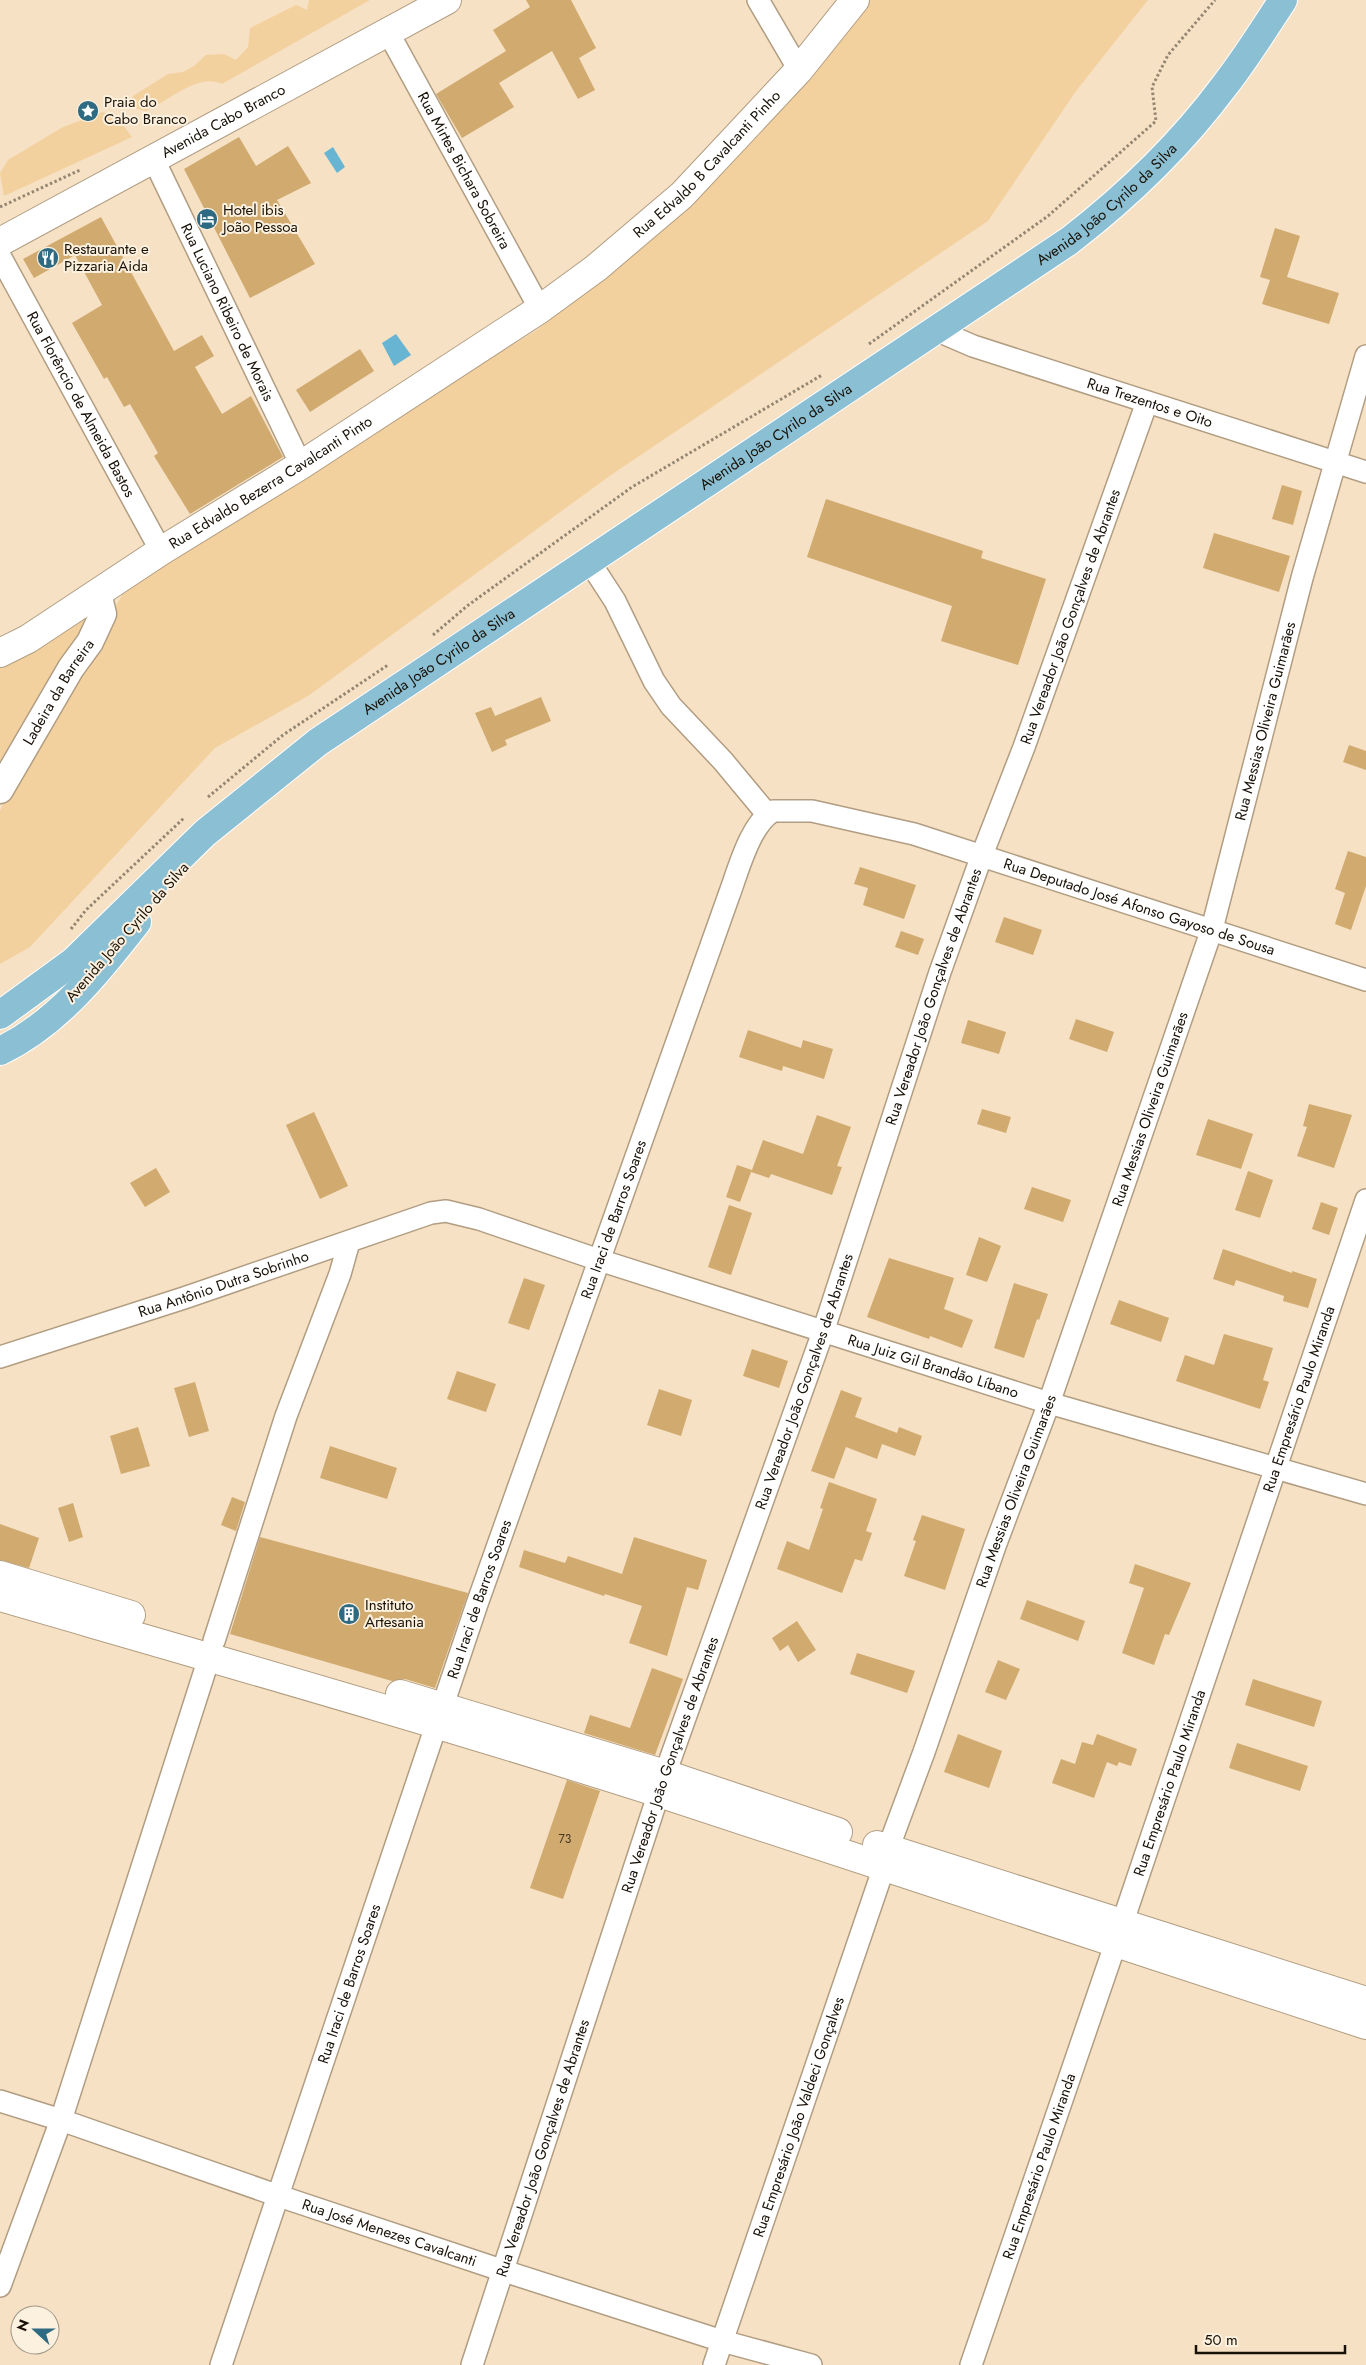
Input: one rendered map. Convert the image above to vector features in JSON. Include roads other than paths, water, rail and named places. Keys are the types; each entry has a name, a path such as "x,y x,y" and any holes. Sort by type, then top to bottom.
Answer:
{"main road":[{"name":"Avenida Cabo Branco","path":"0,242 447,0"},
{"name":"Rua Edvaldo B Cavalcanti Pinho","path":"540,309 628,242 682,195 799,70 855,0"},
{"name":"Avenida João Cyrilo da Silva","path":"0,1051 23,1038 77,992 212,812 1069,241 1099,218 1176,142 1224,87 1283,0"},
{"name":"Rua Edvaldo Bezerra Cavalcanti Pinto","path":"0,653 28,639 161,551 302,464 540,309"},
{"name":"Avenida João Cyrilo da Silva","path":"0,1015 74,962 205,833 212,812"},
{"path":"0,1575 212,1650"},
{"path":"0,1596 212,1650 439,1716 662,1784 1119,1934 1366,2025"},
{"path":"1119,1934 1366,2001"}],"street":[{"path":"758,0 799,70"},
{"name":"Rua Mirtes Bichara Sobreira","path":"388,32 540,309"},
{"name":"Rua Luciano Ribeiro de Morais","path":"154,160 302,464"},
{"name":"Rua Florêncio de Almeida Bastos","path":"0,256 161,551"},
{"name":"Rua Trezentos e Oito","path":"936,330 973,346 1366,472"},
{"name":"Rua Messias Oliveira Guimarães","path":"886,1858 995,1546 1049,1403 1212,929 1302,578 1366,356"},
{"name":"Rua Vereador João Gonçalves de Abrantes","path":"472,2365 662,1784 823,1332 934,990 982,855 1024,747 1147,402"},
{"path":"589,561 616,601 654,681 671,706 723,761 767,814"},
{"name":"Ladeira da Barreira","path":"0,790 71,668 90,642 103,614 98,593"},
{"name":"Rua Deputado José Afonso Gayoso de Sousa","path":"767,814 773,811 793,810 856,820 982,855 1366,980"},
{"name":"Rua Iraci de Barros Soares","path":"221,2365 439,1716 599,1260 750,840 767,814"},
{"name":"Rua Empresário Paulo Miranda","path":"971,2365 1119,1934 1366,1200"},
{"name":"Rua Juiz Gil Brandão Líbano","path":"446,1212 524,1234 599,1260 1049,1403 1366,1494"},
{"name":"Rua Antônio Dutra Sobrinho","path":"0,1357 349,1242 431,1213 446,1212"},
{"path":"0,2286 61,2120 286,1416 340,1274 349,1242"},
{"name":"Rua Empresário João Valdeci Gonçalves","path":"714,2365 858,1948 886,1858"},
{"name":"Rua José Menezes Cavalcanti","path":"0,2101 61,2120 279,2196 722,2341 811,2365"}],"water":[{"path":"333,147 345,167 337,173 324,153"},
{"path":"396,334 411,355 394,366 382,343"}],"place":[{"name":"Praia do Cabo Branco","path":"88,111"},
{"name":"Hotel ibis João Pessoa","path":"207,219"},
{"name":"Restaurante e Pizzaria Aida","path":"48,258"},
{"name":"Instituto Artesania","path":"349,1614"}]}
